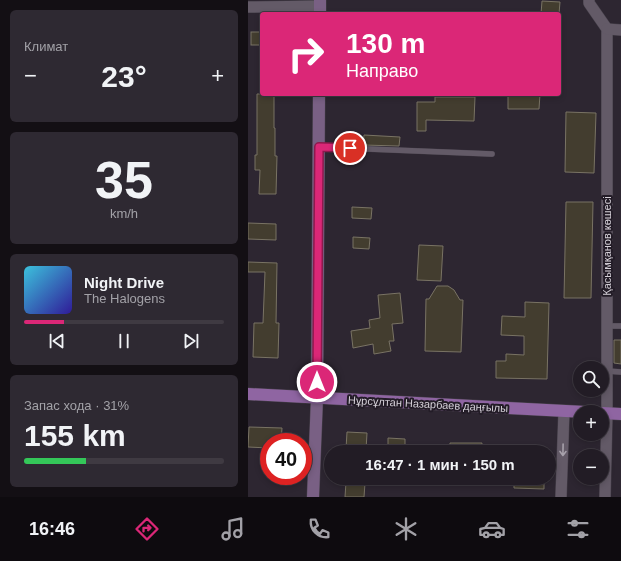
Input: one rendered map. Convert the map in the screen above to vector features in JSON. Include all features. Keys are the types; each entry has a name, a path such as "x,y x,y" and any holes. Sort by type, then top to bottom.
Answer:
{"main road":[{"name":"Нұрсұлтан Назарбаев даңғылы","path":"248,394 573,411"},
{"path":"609,413 621,414"}],"street":[{"path":"589,0 589,3 606,29 621,30"},
{"path":"248,7 320,7"},
{"name":"Қасымқанов көшесі","path":"606,29 607,361"},
{"path":"313,497 317,398 319,96"},
{"path":"562,497 564,411"},
{"name":"Қасымқанов көшесі","path":"604,441 605,497"}],"lane":[{"path":"319,147 492,154"},
{"path":"607,326 621,326"},
{"path":"609,371 621,372"}],"building":[{"path":"542,1 560,2 559,12 541,12"},
{"path":"251,32 260,32 260,45 251,45"},
{"path":"257,94 260,94 260,96 274,96 275,156 277,156 276,194 259,194 260,170 255,170 255,155 257,155"},
{"path":"508,96 540,96 539,109 508,109"},
{"path":"435,97 475,97 474,121 426,120 426,131 417,131 417,102 435,102"},
{"path":"566,112 596,113 594,173 565,172"},
{"path":"364,135 400,137 399,146 363,145"},
{"path":"566,202 593,202 591,298 564,298"},
{"path":"352,207 372,208 371,219 352,218"},
{"path":"248,223 276,224 276,240 248,239"},
{"path":"353,237 370,238 369,249 353,248"},
{"path":"419,245 443,246 441,281 417,280"},
{"path":"248,262 277,263 276,323 279,323 278,358 253,357 254,323 263,323 265,272 248,272"},
{"path":"437,286 448,286 454,290 460,300 463,300 461,352 425,351 426,299 429,299"},
{"path":"400,293 403,323 392,324 394,341 389,341 391,351 374,354 373,344 353,348 351,331 370,328 369,320 380,318 378,295"},
{"path":"525,302 549,303 547,379 496,378 496,361 506,361 506,354 524,355 524,336 501,335 502,316 525,317"},
{"path":"614,340 621,340 621,364 614,363"},
{"path":"249,427 282,428 282,433 260,433 260,448 248,447"},
{"path":"347,432 367,433 366,445 346,445"},
{"path":"388,438 405,439 405,445 388,445"},
{"path":"450,443 482,443 482,445 450,445"},
{"path":"346,485 365,485 364,497 345,497"},
{"path":"514,485 544,485 544,489 514,488"}],"route":[{"path":"317,382 319,147 350,148"}]}
